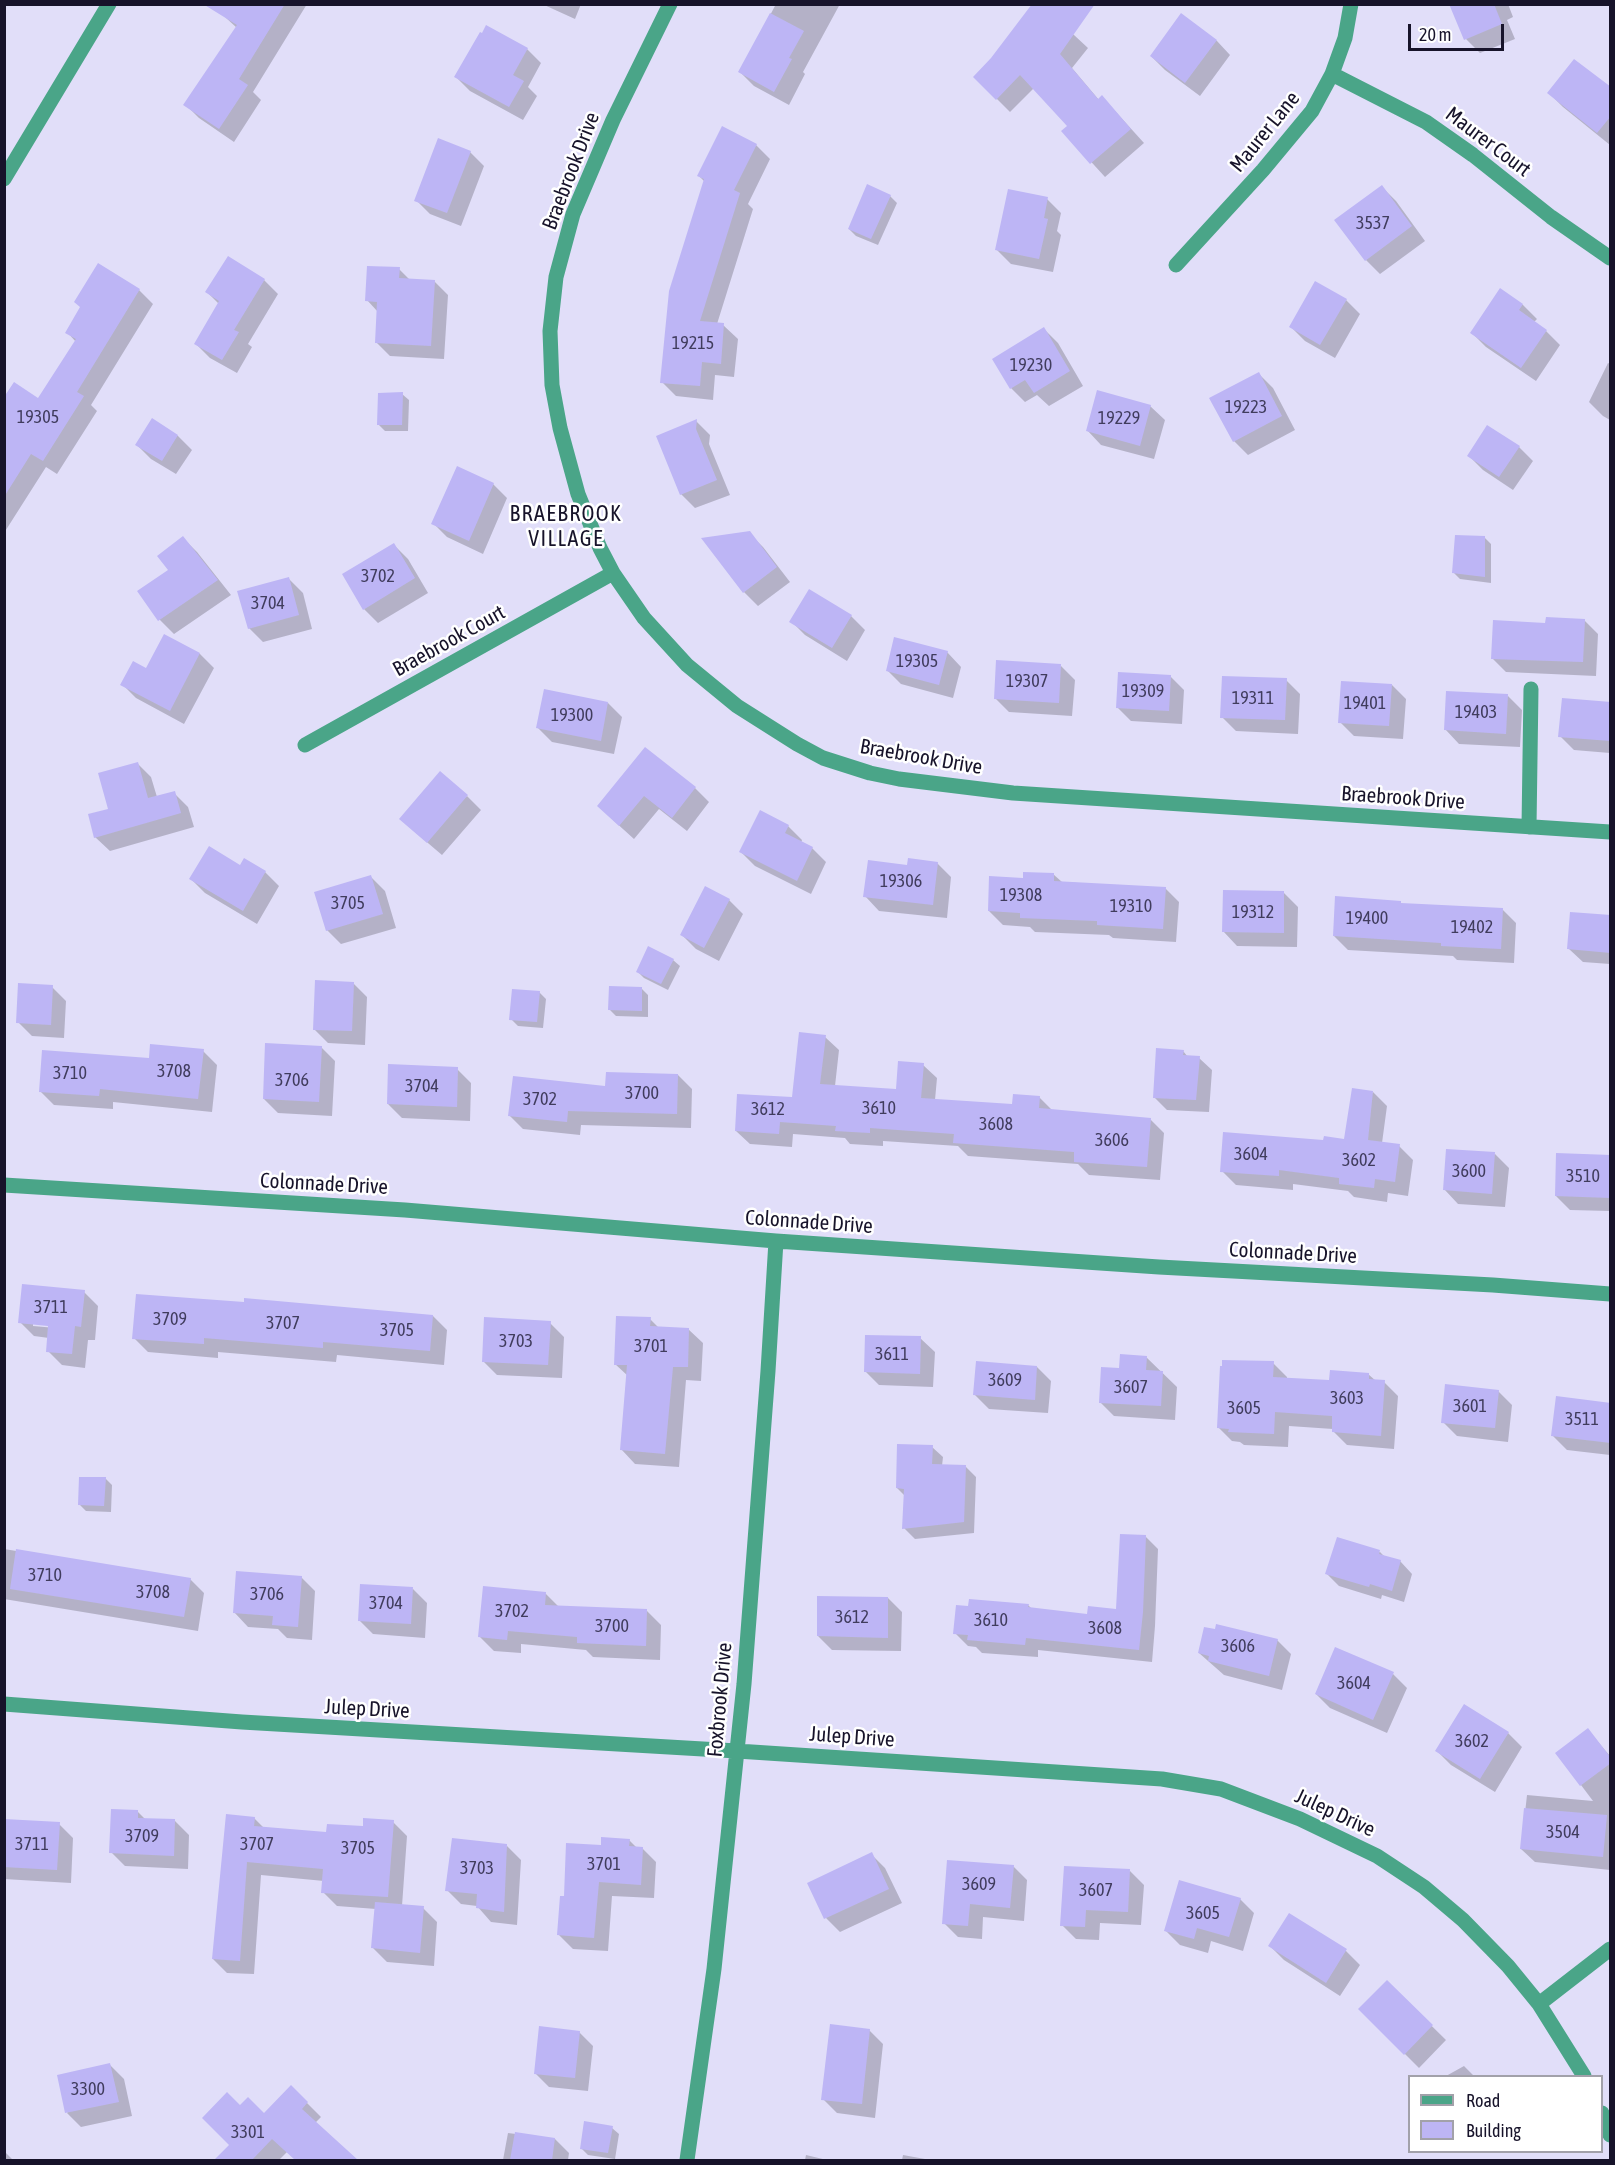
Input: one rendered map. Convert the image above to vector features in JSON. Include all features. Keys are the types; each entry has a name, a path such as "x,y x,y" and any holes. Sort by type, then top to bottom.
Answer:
{"street":[{"path":"4,179 109,4"},
{"name":"Braebrook Drive","path":"670,4 612,120 573,214 556,277 550,331 552,385 560,428 578,494 600,548 613,573 651,626 687,665 736,706 806,749 824,758 870,773 899,779 1013,793 1611,832"},
{"name":"Maurer Lane","path":"1176,265 1263,170 1312,111 1332,74 1345,38 1351,4"},
{"name":"Maurer Court","path":"1332,74 1426,122 1473,155 1551,218 1611,258"},
{"name":"Braebrook Court","path":"305,745 613,573"},
{"path":"1529,827 1531,689"},
{"name":"Colonnade Drive","path":"4,1185 405,1210 776,1241 1159,1267 1481,1284 1611,1294"},
{"name":"Foxbrook Drive","path":"687,2160 714,1969 737,1751 768,1371 776,1241"},
{"name":"Julep Drive","path":"4,1704 242,1722 1162,1779 1221,1789 1300,1819 1377,1856 1424,1887 1463,1920 1508,1966 1539,2004 1583,2075"},
{"path":"1539,2004 1611,1949"},
{"path":"1603,2115 1611,2135"}],"building":[{"path":"203,4 285,4 239,79 248,85 219,129 183,105 237,25"},
{"path":"1032,4 1095,4 1060,54 1098,99 1102,95 1131,129 1090,164 1061,131 1067,126 1020,75 996,100 973,77 991,58"},
{"path":"1449,4 1494,4 1502,24 1464,40"},
{"path":"770,13 804,31 774,92 738,72"},
{"path":"1181,13 1217,40 1185,83 1150,56"},
{"path":"486,25 528,48 513,75 524,81 509,107 454,77"},
{"path":"1574,59 1611,87 1611,116 1597,133 1547,93"},
{"path":"722,126 757,144 734,190 740,193 700,321 724,323 721,364 702,362 700,386 660,383 669,291 704,179 697,176"},
{"path":"438,138 471,151 447,213 414,201"},
{"path":"867,184 891,195 871,239 848,229"},
{"path":"1382,185 1412,226 1365,261 1334,220"},
{"path":"1008,189 1048,197 1044,218 1048,219 1039,259 995,250"},
{"path":"228,256 265,279 234,330 239,332 222,360 194,344 219,301 205,292"},
{"path":"98,263 140,289 77,392 84,396 43,461 31,454 4,497 4,397 14,382 38,398 76,339 65,333 80,307 74,302"},
{"path":"367,266 400,267 399,278 435,280 431,346 375,343 377,302 365,301"},
{"path":"1315,281 1347,299 1320,345 1289,327"},
{"path":"1500,288 1523,304 1519,310 1547,330 1521,368 1470,333"},
{"path":"1044,327 1070,371 1034,393 1025,380 1010,389 992,359"},
{"path":"1259,372 1282,416 1233,442 1209,398"},
{"path":"1097,390 1151,405 1140,446 1086,431"},
{"path":"403,392 402,425 377,425 378,393"},
{"path":"152,418 178,435 162,461 135,445"},
{"path":"697,419 696,429 717,480 680,495 656,436"},
{"path":"1487,425 1520,446 1499,477 1467,456"},
{"path":"457,466 494,483 469,541 431,524"},
{"path":"750,531 777,567 743,593 701,538"},
{"path":"1455,535 1485,536 1485,577 1452,573"},
{"path":"183,536 218,580 158,621 137,591 168,570 157,556"},
{"path":"394,543 415,578 363,610 342,574"},
{"path":"289,577 299,615 248,629 237,591"},
{"path":"809,589 852,615 832,648 789,622"},
{"path":"1546,617 1585,619 1583,662 1491,659 1493,620 1545,623"},
{"path":"164,634 200,653 170,711 120,685 133,661 146,668"},
{"path":"894,637 948,651 939,685 886,671"},
{"path":"996,660 1061,664 1059,703 994,699"},
{"path":"1118,672 1171,675 1169,711 1116,708"},
{"path":"1222,676 1287,678 1285,720 1220,718"},
{"path":"1341,681 1392,684 1389,726 1338,723"},
{"path":"544,689 608,702 601,741 536,728"},
{"path":"1446,691 1508,694 1506,734 1444,730"},
{"path":"1562,698 1611,702 1611,741 1558,737"},
{"path":"645,747 696,787 672,818 644,796 619,826 597,806"},
{"path":"138,762 148,798 175,791 181,813 94,838 88,814 108,809 98,773"},
{"path":"440,771 468,795 427,843 399,819"},
{"path":"760,810 789,825 785,833 813,847 797,881 739,852"},
{"path":"209,846 240,865 244,858 266,871 243,911 189,879"},
{"path":"908,858 938,862 933,905 863,897 868,860 907,865"},
{"path":"1023,872 1054,873 1054,881 1166,887 1163,929 1097,925 1097,921 1020,918 1020,913 988,911 989,876 1023,878"},
{"path":"371,875 383,914 326,931 314,892"},
{"path":"705,886 730,899 704,948 680,935"},
{"path":"1223,890 1284,891 1284,933 1222,932"},
{"path":"1335,896 1401,901 1401,903 1503,908 1501,949 1333,936"},
{"path":"1570,912 1611,915 1611,953 1567,949"},
{"path":"648,946 674,959 661,984 636,972"},
{"path":"315,980 354,982 352,1031 313,1030"},
{"path":"18,983 53,985 51,1025 16,1023"},
{"path":"609,986 642,987 642,1011 608,1010"},
{"path":"512,989 540,991 537,1022 509,1020"},
{"path":"799,1032 826,1035 820,1084 896,1089 898,1061 924,1063 921,1098 1012,1104 1013,1094 1040,1096 1039,1108 1151,1118 1147,1167 1074,1162 1074,1152 953,1143 954,1134 870,1128 870,1133 835,1131 836,1126 780,1122 779,1134 735,1131 737,1094 792,1097"},
{"path":"265,1043 322,1046 319,1102 263,1099"},
{"path":"150,1044 204,1049 198,1099 100,1089 99,1096 39,1092 42,1050 149,1058"},
{"path":"1156,1048 1184,1050 1183,1055 1200,1056 1196,1100 1153,1098"},
{"path":"388,1064 458,1067 457,1107 387,1104"},
{"path":"606,1072 678,1074 677,1114 568,1111 567,1122 508,1116 513,1076 605,1086"},
{"path":"1352,1088 1373,1091 1368,1140 1400,1144 1395,1182 1375,1179 1374,1188 1339,1184 1339,1178 1279,1170 1279,1176 1220,1172 1223,1132 1323,1140 1324,1136 1344,1139"},
{"path":"1446,1149 1495,1152 1492,1194 1443,1190"},
{"path":"1556,1153 1611,1155 1611,1198 1555,1196"},
{"path":"22,1284 85,1290 81,1327 75,1326 72,1354 46,1352 48,1326 18,1323"},
{"path":"136,1294 244,1302 244,1298 433,1315 430,1351 323,1342 323,1348 204,1338 204,1344 132,1339"},
{"path":"616,1316 651,1317 650,1326 689,1328 688,1367 673,1367 665,1454 620,1450 627,1365 614,1365"},
{"path":"484,1317 551,1321 548,1365 482,1362"},
{"path":"865,1335 921,1336 920,1374 864,1372"},
{"path":"1120,1354 1147,1356 1146,1370 1163,1371 1161,1406 1099,1403 1101,1367 1119,1368"},
{"path":"1222,1360 1274,1361 1273,1377 1329,1380 1330,1370 1369,1373 1369,1379 1385,1380 1381,1436 1332,1432 1332,1416 1275,1412 1274,1434 1228,1432 1229,1429 1217,1428"},
{"path":"976,1361 1037,1366 1035,1400 973,1395"},
{"path":"1445,1384 1499,1390 1495,1428 1441,1423"},
{"path":"1556,1396 1611,1403 1611,1443 1551,1436"},
{"path":"897,1444 933,1445 932,1464 966,1465 964,1522 902,1529 904,1489 896,1488"},
{"path":"79,1477 106,1477 104,1506 78,1505"},
{"path":"1120,1534 1146,1535 1139,1650 1026,1638 1025,1645 967,1640 968,1635 953,1634 956,1605 968,1606 969,1599 1029,1604 1028,1607 1087,1614 1088,1606 1116,1609"},
{"path":"1337,1537 1380,1550 1379,1554 1401,1560 1392,1591 1325,1574"},
{"path":"16,1549 191,1578 184,1617 10,1589"},
{"path":"236,1571 302,1576 298,1627 272,1625 273,1616 233,1613"},
{"path":"360,1584 413,1587 411,1624 358,1621"},
{"path":"483,1586 546,1592 545,1605 647,1609 646,1646 577,1643 577,1637 508,1631 507,1640 478,1637"},
{"path":"817,1596 888,1597 888,1638 817,1636"},
{"path":"1216,1624 1278,1639 1269,1676 1208,1661 1209,1656 1198,1653 1204,1627 1215,1629"},
{"path":"1335,1647 1394,1672 1373,1720 1315,1694"},
{"path":"1464,1704 1509,1732 1480,1779 1435,1751"},
{"path":"1588,1728 1611,1758 1611,1763 1580,1786 1555,1753"},
{"path":"1524,1808 1607,1815 1603,1857 1520,1849"},
{"path":"111,1809 138,1810 138,1818 175,1819 174,1856 109,1853"},
{"path":"226,1814 255,1817 254,1826 326,1832 327,1824 363,1826 363,1818 394,1820 388,1897 321,1893 323,1869 247,1862 240,1961 212,1959"},
{"path":"4,1819 60,1822 57,1870 4,1867"},
{"path":"601,1837 630,1839 629,1846 643,1847 641,1885 599,1882 594,1938 557,1935 560,1896 564,1896 566,1843 601,1845"},
{"path":"452,1838 507,1844 504,1912 476,1908 477,1894 445,1891"},
{"path":"872,1852 889,1889 824,1919 807,1883"},
{"path":"947,1860 1014,1865 1010,1908 970,1904 968,1926 942,1924"},
{"path":"1064,1866 1130,1869 1128,1912 1086,1910 1085,1927 1060,1926"},
{"path":"1179,1880 1241,1898 1229,1937 1197,1928 1194,1939 1164,1931"},
{"path":"375,1902 424,1906 420,1953 371,1948"},
{"path":"1289,1913 1347,1949 1326,1983 1268,1946"},
{"path":"1387,1980 1433,2025 1404,2055 1358,2009"},
{"path":"830,2024 870,2029 862,2104 821,2100"},
{"path":"539,2026 580,2031 575,2078 534,2074"},
{"path":"110,2063 119,2102 65,2113 57,2075"},
{"path":"291,2085 308,2102 302,2109 358,2160 295,2160 272,2139 252,2160 214,2160 229,2145 202,2118 227,2092 240,2105 248,2097 264,2113"},
{"path":"584,2121 613,2126 608,2153 580,2149"},
{"path":"515,2132 555,2138 552,2160 510,2160"}],"district":[{"name":"BRAEBROOK VILLAGE","path":"566,526"}]}
